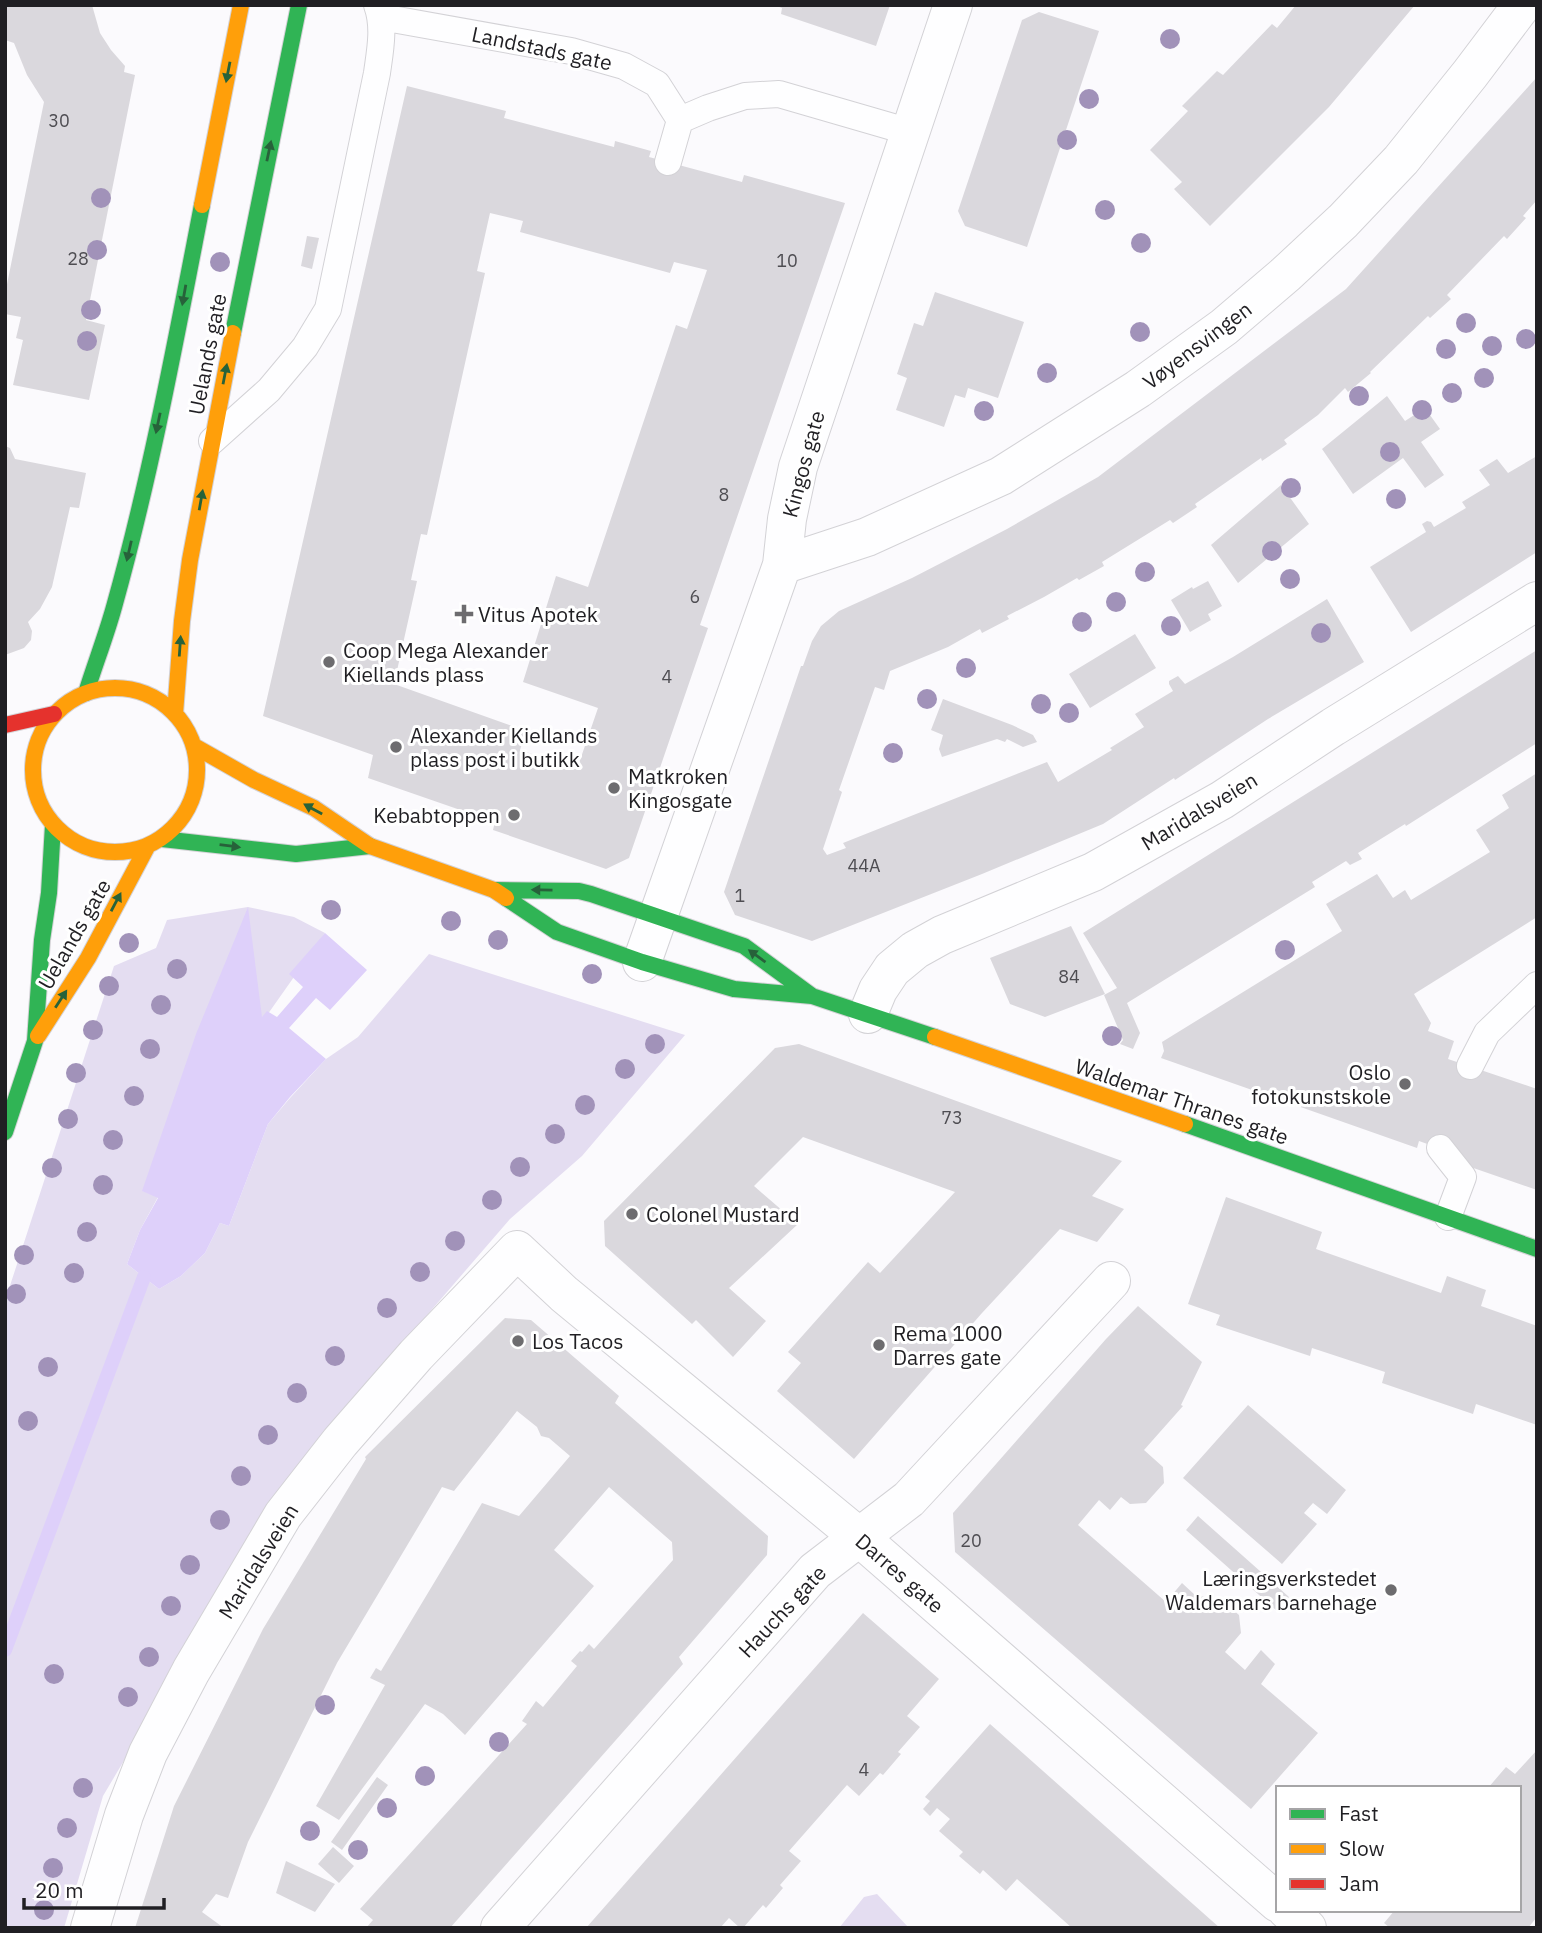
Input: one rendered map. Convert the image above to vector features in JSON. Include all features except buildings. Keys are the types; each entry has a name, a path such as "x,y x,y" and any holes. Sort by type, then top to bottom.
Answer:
{"main road":[{"name":"Uelands gate","path":"86,693 114,608 145,485 172,361 241,5"},
{"name":"Uelands gate","path":"175,714 185,593 252,233 299,5"},
{"path":"124,688 143,692 160,701 175,714 187,729 194,746 198,767 196,788 189,807 177,825 162,839 147,847 122,853 96,851 73,842 34,804 33,757 40,734 68,702 86,693 124,688"},
{"path":"5,725 54,715"},
{"name":"Waldemar Thranes gate","path":"194,746 254,780 314,808 370,846 494,890 557,932 642,962 734,989 812,996 868,1014 1537,1249"},
{"name":"Uelands gate","path":"35,1041 41,940 49,893 53,825"},
{"name":"Waldemar Thranes gate","path":"162,839 296,855 370,846"},
{"name":"Uelands gate","path":"5,1132 35,1041 88,958 147,847"},
{"name":"Waldemar Thranes gate","path":"494,890 579,891 658,917 744,946 812,996"}],"street":[{"name":"Kingos gate","path":"642,962 782,565 787,519 798,467 953,5"},
{"name":"Vøyensvingen","path":"782,565 867,537 1001,476 1138,390 1224,327 1343,221 1401,160 1522,5"},
{"name":"Maridalsveien","path":"868,1014 878,990 892,969 915,950 942,934 1093,873 1210,807 1537,600"},
{"name":"Maridalsveien","path":"90,1928 124,1815 148,1753 191,1671 283,1515 340,1442 416,1355 517,1250"},
{"name":"Darres gate","path":"517,1250 564,1294 859,1537 1276,1901"},
{"name":"Hauchs gate","path":"500,1928 815,1571 909,1499 1111,1282"},
{"path":"1289,1912 1307,1928"}],"lane":[{"path":"212,441 269,390 305,347 328,309 377,74 381,45 379,11"},
{"name":"Landstads gate","path":"379,11 571,51 624,65 657,84 680,120"},
{"path":"668,162 680,120 745,96 779,94 910,132"},
{"path":"1470,1066 1487,1033 1537,985"},
{"path":"1440,1148 1463,1177 1448,1217"}],"shaded area":[{"path":"248,907 294,917 325,933 143,1191 158,1197 140,1230 127,1264 159,1289 181,1276 205,1253 220,1223 229,1226 268,1124 326,1059 358,1037 429,954 685,1035 582,1156 510,1219 428,1314 280,1497 103,1796 64,1928 5,1928 5,1301 114,966 156,948 167,920"},
{"path":"248,907 262,1017 267,1011 277,1017 303,987 289,974 325,933 367,970 330,1010 316,998 289,1028 326,1059 268,1124 229,1226 220,1223 205,1253 181,1276 159,1289 127,1264 140,1230 158,1198 142,1191 196,1034"},
{"path":"877,1894 909,1928 839,1928 864,1897"}],"waterway":[{"path":"5,1650 144,1277"}],"traffic: fast":[{"path":"233,333 299,5"},
{"path":"86,693 111,618 140,507 202,205"},
{"path":"5,1132 35,1041 53,825"},
{"path":"162,839 296,854 370,846"},
{"path":"494,890 579,891 591,894 744,946 812,996"},
{"path":"506,898 557,932 642,962 734,989 812,996 935,1037"},
{"path":"1185,1124 1537,1249"}],"traffic: slow":[{"path":"202,205 241,5"},
{"path":"175,714 190,560 233,333"},
{"path":"115,688 147,694 161,701 173,712 184,724 191,738 197,770 191,802 184,816 173,828 161,839 147,846 115,852 83,846 69,839 57,828 46,816 39,802 33,770 39,738 46,724 57,712 69,701 83,694 115,688"},
{"path":"194,746 254,780 314,808 370,846 494,890 506,898"},
{"path":"38,1036 88,958 147,847"},
{"path":"935,1037 1185,1124"}],"traffic: jam":[{"path":"5,725 54,714"}],"place":[{"name":"Vitus Apotek","path":"464,614"},
{"name":"Coop Mega Alexander Kiellands plass","path":"329,662"},
{"name":"Alexander Kiellands plass post i butikk","path":"396,747"},
{"name":"Matkroken Kingosgate","path":"614,788"},
{"name":"Kebabtoppen","path":"514,815"},
{"name":"Oslo fotokunstskole","path":"1405,1084"},
{"name":"Colonel Mustard","path":"632,1214"},
{"name":"Los Tacos","path":"518,1341"},
{"name":"Rema 1000 Darres gate","path":"879,1345"},
{"name":"Læringsverkstedet Waldemars barnehage","path":"1391,1590"}]}
